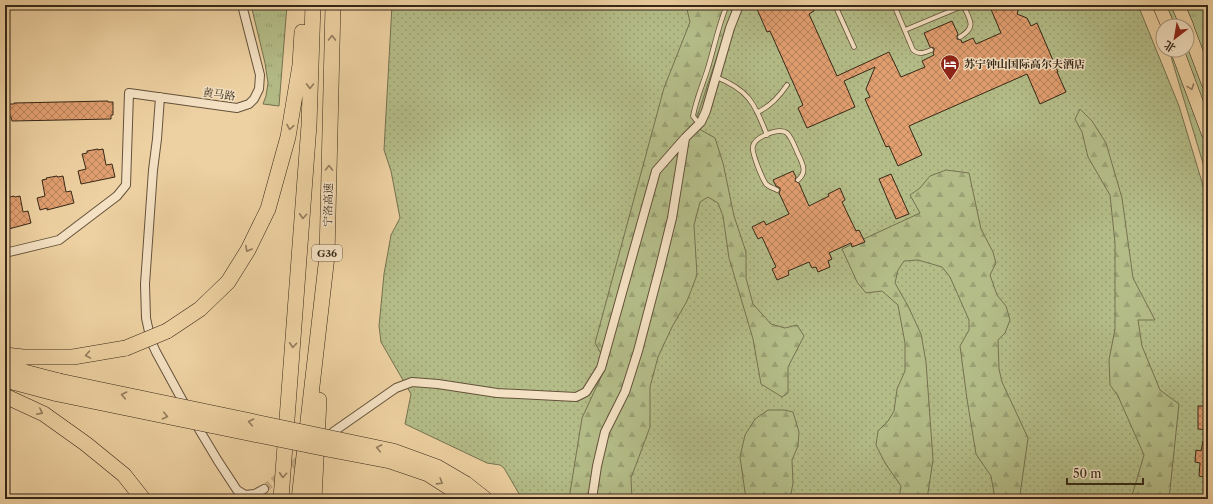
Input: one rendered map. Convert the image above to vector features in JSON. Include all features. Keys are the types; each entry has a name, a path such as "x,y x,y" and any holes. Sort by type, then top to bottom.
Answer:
{"highway":[{"path":"5,355 24,357 73,357 126,348 167,331 200,309 228,282 248,250 268,209 288,137 300,65 304,5"},
{"name":"G36","path":"281,499 309,125 312,5"},
{"name":"宁洛高速","path":"299,499 327,256 333,5"},
{"path":"314,499 327,256"},
{"path":"5,367 58,387"},
{"path":"5,380 58,387 319,448 390,461 428,474 464,492 485,499"},
{"path":"5,396 44,414 86,444 124,475 143,499"}],"main road":[{"path":"1159,5 1165,18"},
{"path":"1178,5 1184,18"},
{"path":"1195,48 1208,83"},
{"path":"1180,58 1208,133"}],"street":[{"name":"黄马路","path":"5,253 58,240 117,196 126,185 129,93 237,108 249,104 254,99 259,89 260,75 242,5"},
{"path":"333,432 396,388 412,382 438,384 497,393 576,397 586,392 601,368 656,171 700,122 706,111 730,28 739,5"},
{"path":"160,98 144,284 146,318 151,342 199,430 237,490 245,495 255,494 264,489"},
{"path":"592,499 597,466 605,432 625,392 638,352 654,293 672,218 685,138"}],"lane":[{"path":"700,122 693,116 695,104 707,71 720,22 727,5"},
{"path":"835,5 854,47"},
{"path":"894,5 913,50 917,53 931,50"},
{"path":"905,30 964,5 971,24 967,33 960,37"},
{"path":"715,77 730,83 744,92 758,112 767,135"},
{"path":"758,112 773,102 787,85"},
{"path":"777,190 766,184 752,154 752,148 757,140 775,131 780,130 789,135 804,171 798,180"}],"green space":[{"path":"251,5 287,5 279,106 263,104 268,83 265,63"},
{"path":"392,5 1138,5 1155,47 1155,58 1160,58 1179,106 1208,202 1208,499 522,499 504,468 500,465 487,463 405,424 411,394 381,342 379,326 384,274 391,235 400,218 391,171 384,150"},
{"path":"686,5 734,5 694,126 715,138 723,163 734,216 746,252 746,278 753,304 771,324 785,328 797,325 804,336 788,367 788,393 782,397 761,384 753,339 729,258 723,216 718,203 708,197 700,202 694,225 697,275 687,301 672,327 658,357 650,387 650,427 631,478 632,499 569,499 582,418 607,364 595,343 664,88 690,22"},
{"path":"1155,5 1208,5 1208,180 1171,58 1195,58 1195,18 1159,18"},
{"path":"1080,109 1092,121 1106,143 1122,198 1133,278 1155,320 1138,320 1142,346 1160,390 1179,404 1169,499 1131,499 1144,455 1118,396 1110,385 1109,360 1115,329 1115,243 1110,195 1088,157 1082,132 1075,119"},
{"path":"946,170 969,173 981,229 993,252 996,263 990,275 997,295 1006,306 1010,320 1005,333 998,340 999,369 1002,382 1028,438 1020,495 1015,499 995,499 991,476 976,454 960,346 969,330 969,320 950,277 942,267 918,260 904,261 898,270 895,283 921,334 926,362 933,460 927,499 899,499 901,486 885,463 876,445 878,431 888,421 894,411 897,389 905,371 905,343 898,305 882,291 866,293 857,282 842,249 920,213 910,195 920,188 930,176"},
{"path":"768,410 784,410 793,412 799,432 798,446 792,460 793,483 790,499 746,499 740,457 745,435 755,419"}],"building":[{"path":"767,5 811,5 814,11 809,14 837,76 889,52 901,77 925,67 922,61 934,55 934,48 930,47 924,33 952,21 958,34 957,39 961,40 962,43 973,38 976,44 1001,33 990,7 995,5 1020,5 1017,14 1027,18 1031,26 1037,23 1066,92 1040,104 1027,74 909,126 922,155 898,166 889,146 886,147 865,99 870,97 866,89 875,67 844,81 855,107 807,128 798,108 803,105 770,31 767,32 757,9"},
{"path":"113,102 113,115 111,115 111,119 12,121 11,117 9,117 8,104 14,103"},
{"path":"103,149 106,165 112,164 115,177 81,184 78,171 86,169 82,154 87,153 87,151"},
{"path":"793,171 796,177 795,181 799,183 809,206 829,196 828,194 840,188 845,200 842,202 856,231 859,230 865,242 852,247 851,243 829,253 832,259 828,261 830,267 818,272 816,267 812,268 809,262 788,271 789,275 777,280 772,269 776,267 762,237 758,239 752,227 764,221 766,225 789,214 779,193 780,188 776,186 773,180"},
{"path":"891,174 909,214 896,219 879,179"},
{"path":"63,176 66,192 71,191 74,203 47,210 47,208 40,210 37,198 45,196 42,180"},
{"path":"20,196 23,212 28,211 31,223 5,230 5,198"},
{"path":"1198,406 1208,406 1208,430 1198,429"},
{"path":"1203,441 1208,441 1208,478 1199,476 1200,463 1195,462 1196,450 1201,451"}],"tunnel":[{"path":"264,489 303,456"}],"place":[{"name":"苏宁钟山国际高尔夫酒店","path":"950,81"}]}
